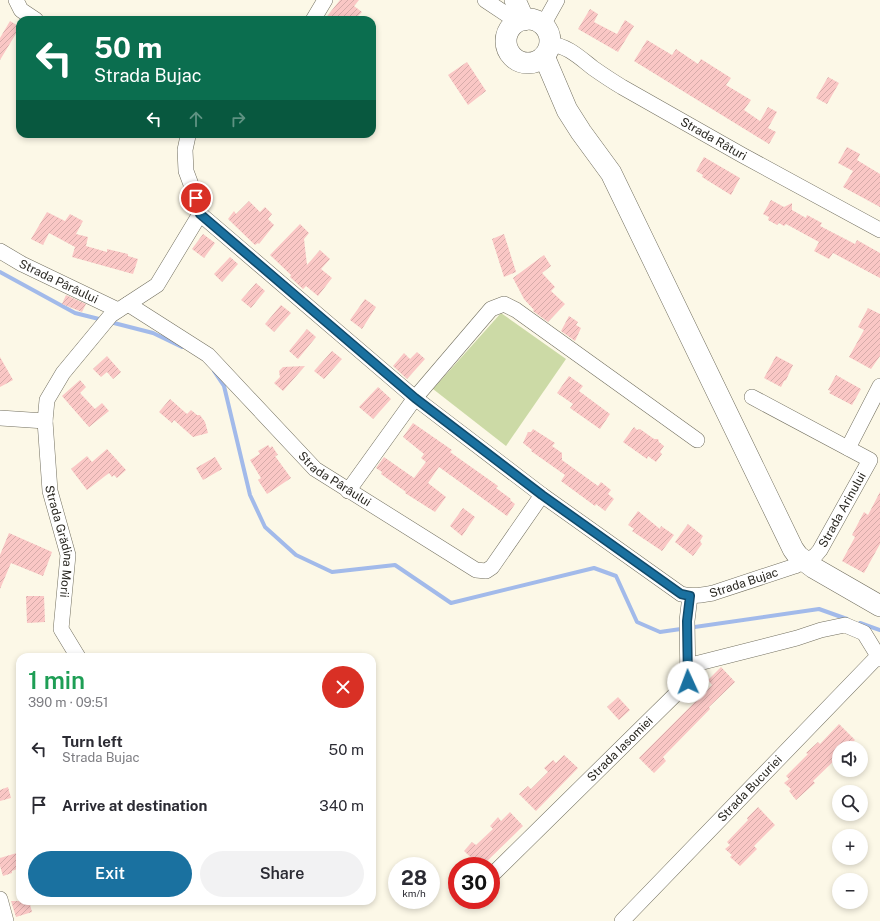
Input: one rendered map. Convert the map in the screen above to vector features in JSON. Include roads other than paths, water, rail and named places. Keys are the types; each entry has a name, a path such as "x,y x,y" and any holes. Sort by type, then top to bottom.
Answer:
{"street":[{"path":"16,0 21,10 30,16"},
{"path":"315,16 324,0"},
{"name":"Strada Râturi","path":"486,0 536,33 578,55 607,78 622,87 742,155 880,230"},
{"path":"515,0 536,33 567,110 611,173 793,549 805,562 880,606"},
{"path":"536,33 557,0"},
{"path":"188,138 185,150 186,171 200,214 415,398 542,495 681,594 690,596"},
{"name":"Strada Grădina Morii","path":"76,653 61,629 68,555 50,490 45,421 47,400 63,373 98,331 119,310 157,285 200,214"},
{"name":"Strada Pârâului","path":"0,251 22,264 119,310 208,355 315,470 476,570 486,571 492,567 542,495"},
{"path":"348,491 415,398 491,309 504,304 516,310 697,440"},
{"path":"848,448 880,386"},
{"name":"Strada Arinului","path":"752,397 875,463 820,550 815,556 805,562"},
{"path":"0,418 45,421"},
{"name":"Strada Bujac","path":"690,596 699,596 712,593 805,562"},
{"name":"Strada Iasomiei","path":"500,867 688,682 687,621 690,596"},
{"path":"687,666 845,625 864,633 879,657"},
{"name":"Strada Bucuriei","path":"622,921 879,657"},
{"path":"0,899 6,921"}],"waterway":[{"path":"0,272 75,313 103,320"},
{"path":"110,322 153,333 182,347"},
{"path":"214,371 224,386 250,495 265,527 296,555 332,572 395,565 451,603 594,568 616,576 637,622 660,632 819,609 847,619"},
{"path":"860,623 880,630"}]}
